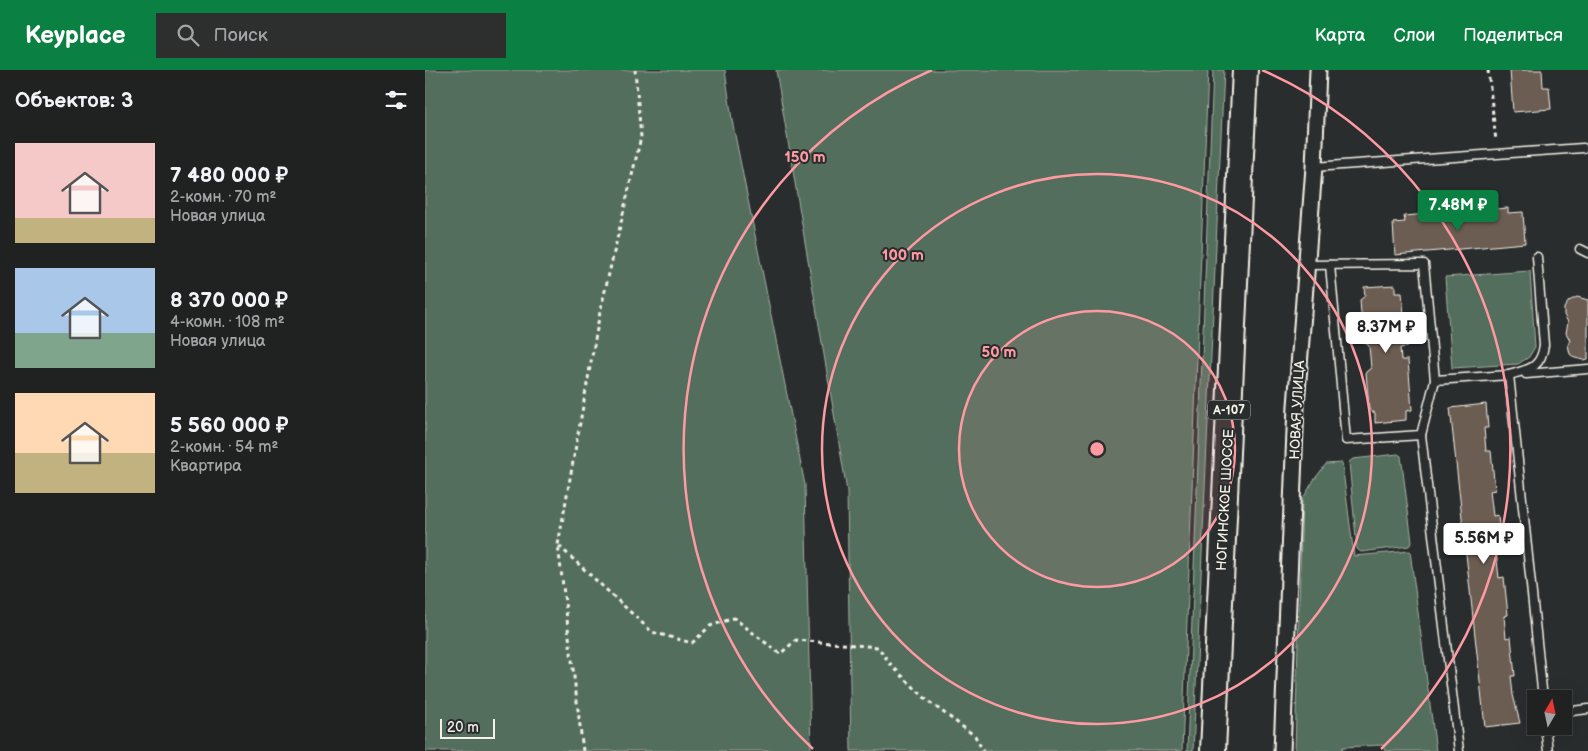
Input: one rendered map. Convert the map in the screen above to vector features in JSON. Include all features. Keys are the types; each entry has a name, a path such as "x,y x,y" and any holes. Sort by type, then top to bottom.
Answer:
{"highway":[{"name":"НОГИНСКОЕ ШОССЕ","path":"1213,751 1245,70"}],"street":[{"name":"НОВАЯ УЛИЦА","path":"1281,751 1296,406 1314,167 1318,70"}],"lane":[{"path":"1314,167 1583,148"},
{"path":"1580,249 1588,253"},
{"path":"1509,375 1531,369 1543,357 1544,345 1537,257"},
{"path":"1307,265 1424,264 1435,380 1421,435 1459,751"},
{"path":"1330,265 1345,440 1421,435"},
{"path":"1435,380 1588,369"},
{"path":"1509,375 1542,690"},
{"path":"1573,711 1588,709"},
{"path":"1546,735 1548,751"}],"path":[{"path":"583,751 577,689 558,545 600,312 641,137 635,70"},
{"path":"1488,70 1498,154"},
{"path":"558,545 652,632 692,643 710,626 734,618 781,654 796,640 878,647 892,666 928,700 975,736 983,751"}],"green space":[{"path":"425,70 725,70 732,120 805,485 811,751 425,751"},
{"path":"776,70 1208,70 1182,751 851,751 847,491"},
{"path":"1213,70 1224,70 1193,751 1187,751"},
{"path":"1530,271 1535,347 1529,357 1518,364 1452,368 1445,277"},
{"path":"1398,454 1401,456 1412,542 1409,546 1361,552 1357,549 1349,462 1353,459"},
{"path":"1342,463 1354,556 1410,551 1436,751 1385,751 1383,745 1343,747 1342,751 1295,751 1302,500 1326,464"}],"building":[{"path":"1510,70 1542,70 1543,87 1549,87 1551,109 1513,112"},
{"path":"1508,208 1508,213 1523,212 1525,243 1395,255 1393,223 1405,222 1404,216 1440,213 1441,219 1469,217 1469,211"},
{"path":"1395,285 1395,293 1402,293 1407,347 1400,348 1401,360 1408,360 1412,410 1406,411 1406,420 1375,423 1375,413 1369,410 1366,372 1371,368 1369,346 1363,341 1360,300 1365,296 1364,287"},
{"path":"1577,297 1588,300 1588,359 1584,360 1575,358 1570,354 1568,345 1570,340 1566,333 1568,322 1564,315 1564,308 1569,301"},
{"path":"1486,404 1488,428 1484,428 1486,451 1491,451 1495,490 1490,491 1493,516 1498,515 1501,551 1496,551 1499,578 1504,577 1508,615 1504,616 1506,638 1511,637 1515,676 1511,676 1513,695 1520,723 1485,727 1450,408"}]}
